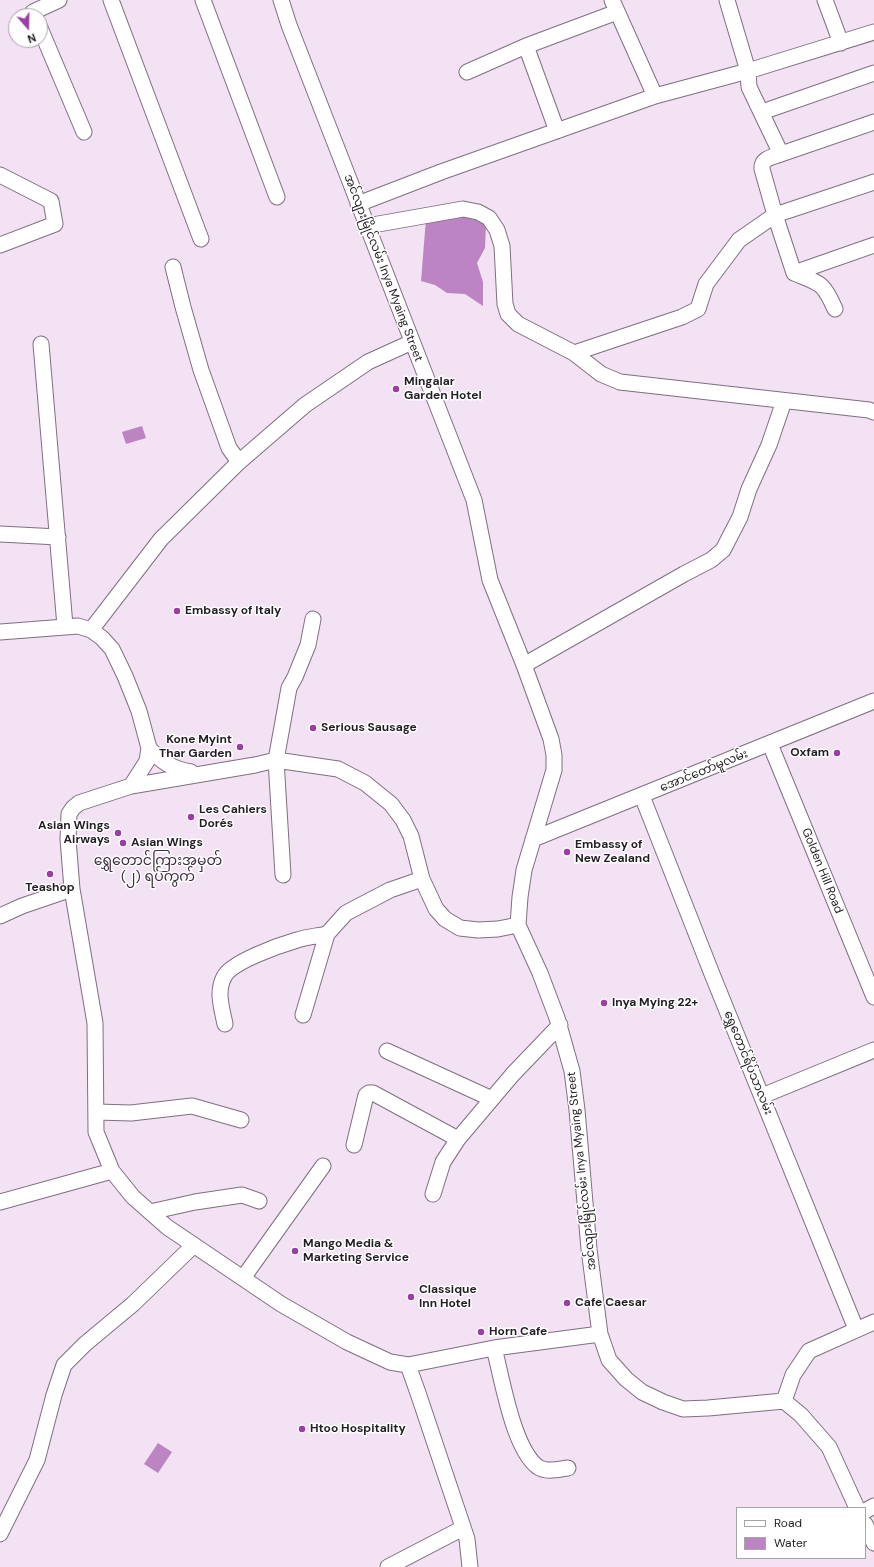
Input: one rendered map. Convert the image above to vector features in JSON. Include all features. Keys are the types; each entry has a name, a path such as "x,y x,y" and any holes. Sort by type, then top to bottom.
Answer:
{"street":[{"path":"42,8 59,0"},
{"path":"111,0 201,239"},
{"path":"203,0 277,197"},
{"name":"အင်လျားမြိုင်လမ်း Inya Myaing Street","path":"281,0 289,25 358,204 474,500 490,580 524,665 551,739 554,755 554,770 524,870 518,925 540,973 560,1025 572,1071 575,1087 589,1249 600,1334 609,1360 626,1379 642,1392 683,1409 784,1401"},
{"path":"727,0 748,71 749,87 781,154"},
{"path":"825,0 841,43"},
{"path":"467,72 615,6 655,96"},
{"path":"358,204 441,172 655,96 748,71 874,32"},
{"path":"526,46 557,131"},
{"path":"48,47 84,132"},
{"path":"762,112 874,73"},
{"path":"835,309 827,292 820,283 794,273 774,215 762,164 764,160 874,122"},
{"path":"0,174 51,201 55,224 0,245"},
{"path":"574,353 682,317 698,309 706,284 739,240 774,215 874,182"},
{"path":"367,226 463,209 478,212 489,218 497,230 502,246 505,304 508,314 518,324 574,353 601,374 620,382 869,410 874,412"},
{"path":"794,273 874,245"},
{"path":"173,267 201,370 229,448 239,462"},
{"path":"78,627 161,539 239,462 305,405 368,362 412,342"},
{"path":"41,344 58,537 78,627"},
{"path":"524,665 711,560 723,550 740,517 749,489 770,445 784,401"},
{"path":"0,534 58,537"},
{"path":"283,875 276,760 289,688 308,645 313,619"},
{"path":"0,632 78,627 102,638 112,649 125,676 139,712 149,748 158,759 167,765 198,774"},
{"name":"အောင်တော်မူလမ်း","path":"534,839 874,701"},
{"name":"Golden Hill Road","path":"770,744 874,997"},
{"path":"131,786 147,761 149,748"},
{"path":"518,925 484,930 460,928 445,919 436,909 422,879 411,836 403,820 391,804 379,793 365,783 338,769 276,760 255,765 131,786 79,803 69,814 68,839 72,889 95,1023 96,1132 112,1171 133,1197 167,1227 281,1304 347,1342 390,1362 408,1365 494,1348 600,1334"},
{"name":"ရွှေတောင်ရိပ်သာလမ်း","path":"642,796 856,1329"},
{"path":"303,1015 327,934 346,913 390,890 422,879"},
{"path":"0,916 22,906 72,889"},
{"path":"225,1024 219,995 223,978 227,971 264,952 298,940 327,934"},
{"path":"433,1194 443,1162 458,1139 513,1074 560,1025"},
{"path":"762,1096 874,1050"},
{"path":"387,1051 492,1099"},
{"path":"354,1145 366,1094 369,1092 458,1139"},
{"path":"96,1112 131,1113 192,1106 240,1120"},
{"path":"242,1278 323,1166"},
{"path":"0,1202 112,1171"},
{"path":"150,1212 195,1202 242,1195 259,1201"},
{"path":"0,1534 37,1460 64,1365 85,1344 133,1304 194,1245"},
{"path":"858,1507 829,1447 801,1415 784,1401 793,1374 809,1351 874,1322"},
{"path":"494,1348 512,1419 527,1456 539,1468 551,1471 568,1468"},
{"path":"408,1365 467,1539 470,1567"},
{"path":"866,1526 874,1543"},
{"path":"388,1567 463,1528"}],"water":[{"path":"459,215 486,223 485,248 477,263 483,282 483,306 465,294 447,293 435,285 421,281 426,219"},
{"path":"142,426 146,438 126,444 122,432"},
{"path":"158,1443 172,1452 158,1473 144,1464"}],"place":[{"name":"Mingalar Garden Hotel","path":"396,389"},
{"name":"Embassy of Italy","path":"177,611"},
{"name":"Serious Sausage","path":"313,728"},
{"name":"Kone Myint Thar Garden","path":"240,747"},
{"name":"Oxfam","path":"837,753"},
{"name":"Les Cahiers Dorés","path":"191,817"},
{"name":"Asian Wings Airways","path":"118,833"},
{"name":"Asian Wings","path":"123,843"},
{"name":"Embassy of New Zealand","path":"567,852"},
{"name":"Teashop","path":"50,874"},
{"name":"Inya Mying 22+","path":"604,1003"},
{"name":"Mango Media & Marketing Service","path":"295,1251"},
{"name":"Classique Inn Hotel","path":"411,1297"},
{"name":"Cafe Caesar","path":"567,1303"},
{"name":"Horn Cafe","path":"481,1332"},
{"name":"Htoo Hospitality","path":"302,1429"}],"district":[{"name":"ရွှေတောင်ကြားအမှတ် (၂) ရပ်ကွက်","path":"158,870"}]}
